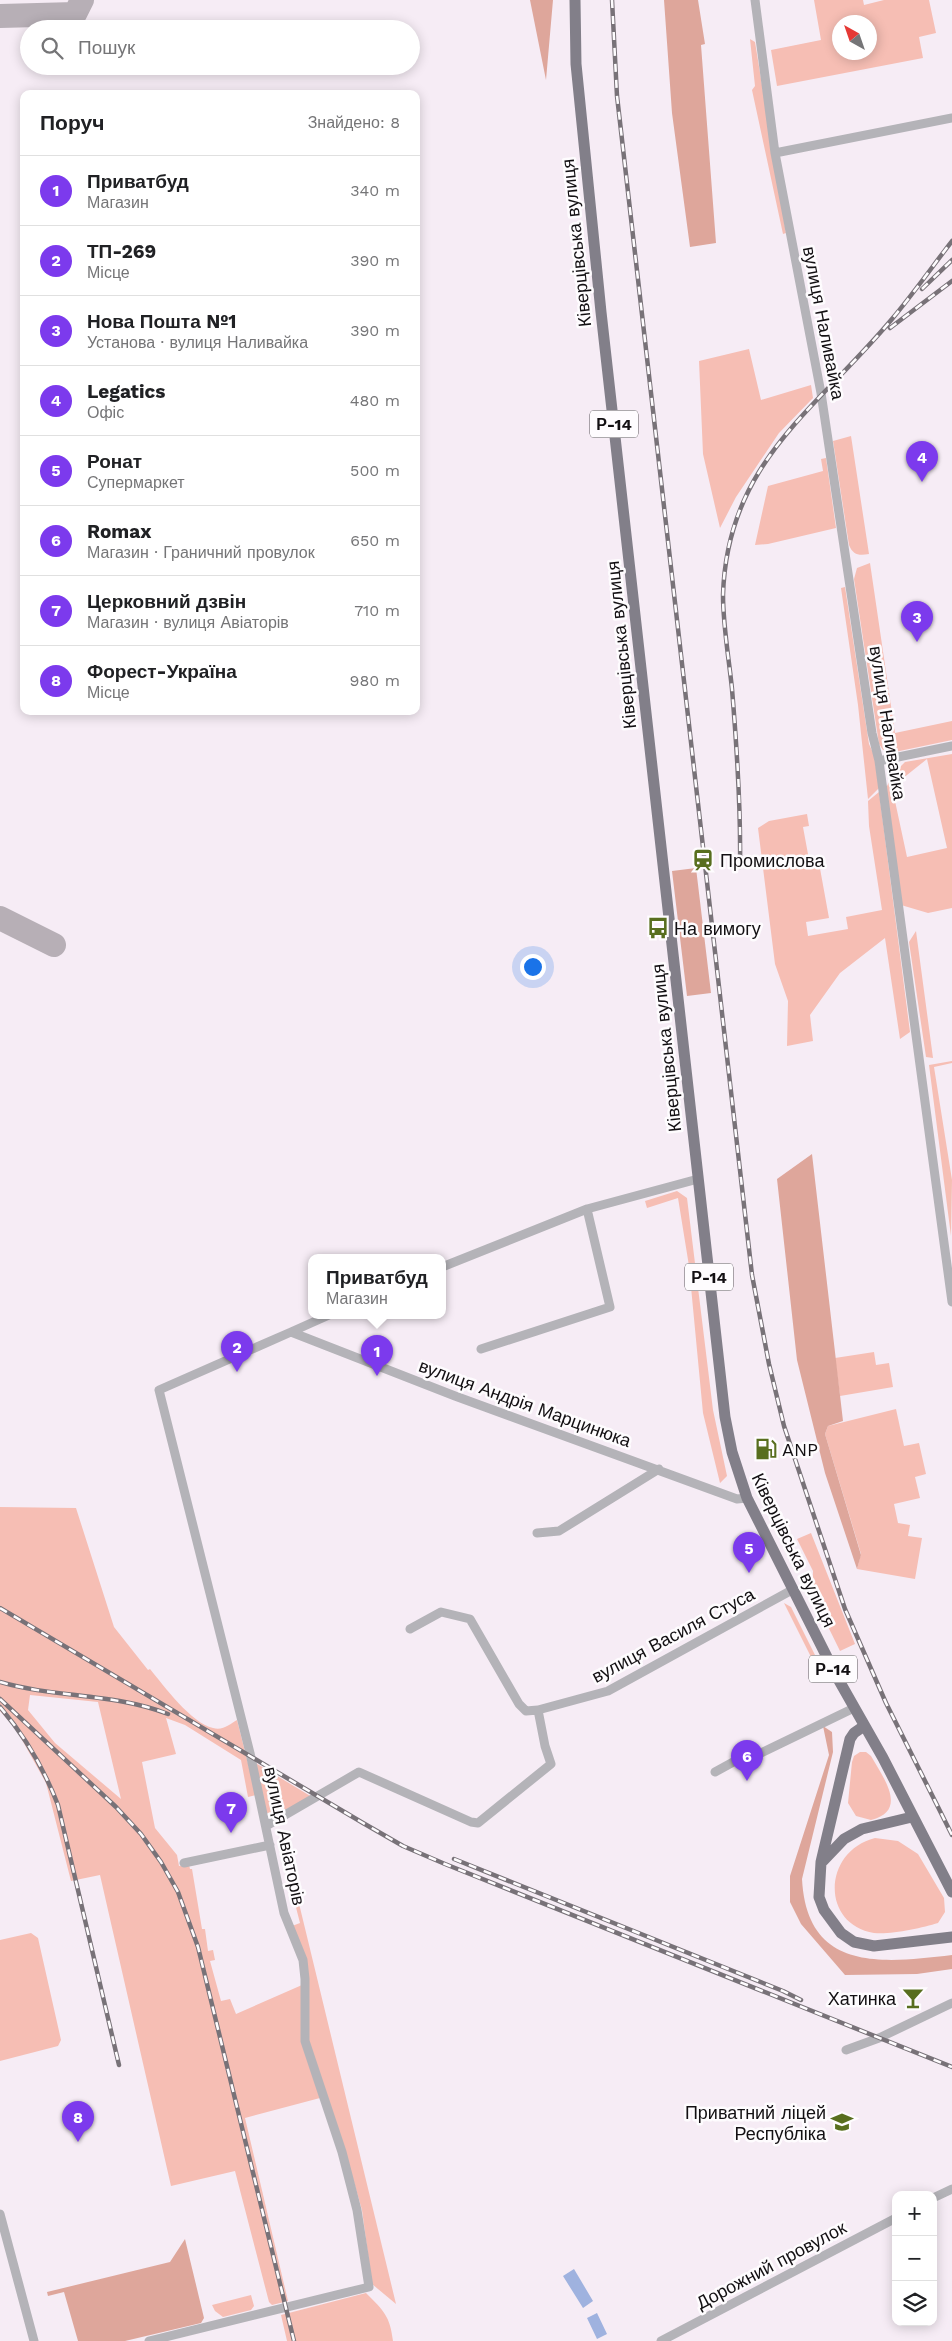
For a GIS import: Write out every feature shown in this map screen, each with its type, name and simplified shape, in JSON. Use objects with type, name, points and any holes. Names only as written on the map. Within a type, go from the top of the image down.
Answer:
[{"type":"main road","name":"Ківерцівська вулиця","points":[[575,0],[576,64],[594,245],[725,1417],[732,1452],[747,1498],[792,1590],[952,1892]]},
{"type":"main road","points":[[864,1726],[854,1733],[850,1739],[821,1862],[819,1897],[824,1910],[841,1933],[854,1942],[874,1946],[952,1937]]},
{"type":"main road","points":[[821,1862],[844,1839],[862,1829],[912,1817]]},
{"type":"street","name":"вулиця Наливайка","points":[[755,0],[775,153],[821,393],[872,733],[879,761],[952,1302]]},
{"type":"street","points":[[775,153],[952,118]]},
{"type":"street","points":[[879,761],[952,746]]},
{"type":"street","points":[[446,1265],[587,1209],[698,1180]]},
{"type":"street","points":[[481,1349],[610,1307],[587,1209]]},
{"type":"street","points":[[291,1332],[320,1319]]},
{"type":"street","name":"вулиця Андрія Марцинюка","points":[[291,1332],[455,1396],[737,1499],[747,1498]]},
{"type":"street","name":"вулиця Авіаторів","points":[[149,2341],[369,2288],[357,2210],[342,2152],[305,2041],[305,1979],[303,1960],[284,1913],[250,1753],[159,1390],[291,1332]]},
{"type":"street","points":[[537,1533],[559,1531],[659,1469]]},
{"type":"street","name":"вулиця Василя Стуса","points":[[538,1710],[608,1691],[792,1590]]},
{"type":"street","points":[[266,1826],[359,1772],[471,1822],[478,1823],[551,1764],[545,1746],[538,1710],[526,1712],[518,1704],[470,1619],[441,1612],[410,1629]]},
{"type":"street","points":[[715,1772],[746,1756],[759,1754],[854,1708]]},
{"type":"street","points":[[184,1863],[270,1845]]},
{"type":"street","points":[[846,2050],[879,2038],[952,2003]]},
{"type":"street","points":[[937,2196],[952,2188]]},
{"type":"street","points":[[0,2217],[34,2341]]},
{"type":"street","name":"Дорожний провулок","points":[[661,2341],[892,2220]]},
{"type":"shaded area","points":[[530,0],[553,0],[546,80]]},
{"type":"shaded area","points":[[664,0],[698,0],[705,44],[701,45],[716,243],[690,247],[672,113]]},
{"type":"shaded area","points":[[814,0],[863,0],[864,5],[884,0],[929,0],[936,33],[919,37],[923,58],[777,86],[771,50],[821,40]]},
{"type":"shaded area","points":[[750,39],[755,42],[786,233],[783,234],[752,90],[755,86]]},
{"type":"shaded area","points":[[749,349],[761,400],[811,385],[813,398],[779,433],[736,497],[720,528],[703,454],[699,361]]},
{"type":"shaded area","points":[[851,436],[869,554],[865,555],[854,553],[849,545],[833,441]]},
{"type":"shaded area","points":[[826,458],[836,528],[768,544],[755,545],[768,486],[823,471],[821,459]]},
{"type":"shaded area","points":[[870,563],[895,733],[952,721],[952,740],[890,753],[883,750],[879,744],[854,579],[857,568]]},
{"type":"shaded area","points":[[845,587],[869,744],[874,755],[879,788],[868,799],[858,705],[841,588]]},
{"type":"shaded area","points":[[952,754],[952,908],[928,913],[901,905],[886,788],[893,774],[905,762]],"holes":[[[927,759],[947,848],[907,857],[892,787]]]},
{"type":"shaded area","points":[[879,792],[910,1032],[900,1039],[885,938],[840,973],[810,1015],[813,1041],[787,1046],[788,1001],[775,964],[758,828],[769,821],[807,814],[809,826],[803,827],[810,865],[819,863],[829,918],[806,922],[808,936],[848,929],[846,917],[882,910],[869,826],[868,801]]},
{"type":"shaded area","points":[[696,868],[711,993],[687,996],[672,871]]},
{"type":"shaded area","points":[[916,931],[933,1058],[926,1057],[909,942]]},
{"type":"shaded area","points":[[952,1061],[952,1063],[934,1067],[952,1180],[951,1236],[929,1065]]},
{"type":"shaded area","points":[[812,1154],[843,1421],[828,1426],[825,1434],[861,1555],[857,1569],[825,1473],[797,1360],[777,1179]]},
{"type":"shaded area","points":[[677,1191],[687,1198],[713,1410],[727,1476],[720,1483],[703,1413],[689,1266],[678,1198],[647,1208],[645,1201]]},
{"type":"shaded area","points":[[874,1352],[876,1365],[889,1363],[893,1387],[840,1396],[835,1358]]},
{"type":"shaded area","points":[[896,1409],[904,1446],[919,1443],[926,1474],[915,1477],[920,1498],[894,1504],[898,1523],[910,1525],[908,1536],[922,1538],[915,1579],[857,1569],[861,1554],[825,1434],[828,1426]]},
{"type":"shaded area","points":[[0,1507],[76,1508],[114,1627],[148,1670],[150,1669],[178,1703],[196,1719],[205,1725],[217,1729],[226,1727],[237,1720],[256,1795],[248,1797],[241,1760],[185,1725],[166,1718],[176,1754],[142,1762],[155,1828],[177,1855],[179,1866],[189,1865],[190,1869],[192,1869],[202,1929],[205,1929],[208,1951],[213,1950],[215,1960],[210,1961],[221,2001],[230,1999],[236,2014],[302,1985],[301,2041],[320,2098],[245,2118],[288,2301],[272,2305],[269,2302],[235,2171],[171,2186],[100,1875],[71,1881],[46,1783],[16,1729],[0,1711]],"holes":[[[30,1695],[98,1702],[121,1799],[55,1743],[28,1710]]]},
{"type":"shaded area","points":[[811,1533],[855,1644],[840,1651],[812,1594],[813,1571],[797,1539]]},
{"type":"shaded area","points":[[784,1603],[791,1607],[828,1681],[824,1683]]},
{"type":"shaded area","points":[[823,1726],[832,1732],[833,1752],[802,1879],[807,1910],[818,1932],[833,1946],[853,1955],[876,1959],[900,1960],[952,1955],[952,1969],[917,1974],[845,1975],[801,1924],[790,1902],[790,1876],[829,1755]]},
{"type":"shaded area","points":[[860,1752],[866,1752],[871,1756],[890,1792],[891,1801],[889,1809],[882,1816],[871,1820],[856,1816],[848,1803],[852,1762],[854,1756]]},
{"type":"shaded area","points":[[254,1762],[312,1797],[272,1816],[266,1812]]},
{"type":"shaded area","points":[[261,1770],[276,1780],[281,1791],[282,1796],[277,1803],[270,1806],[269,1787]]},
{"type":"shaded area","points":[[875,1838],[898,1841],[918,1854],[944,1898],[945,1912],[938,1923],[897,1932],[874,1933],[856,1927],[844,1916],[837,1902],[835,1887],[838,1871],[845,1857],[858,1845]]},
{"type":"shaded area","points":[[295,1887],[396,2304],[372,2284],[362,2210],[345,2151],[308,2040],[309,1979],[292,1926],[300,1923],[291,1888]]},
{"type":"shaded area","points":[[31,1933],[38,1938],[61,2040],[58,2046],[0,2061],[0,1940]]},
{"type":"shaded area","points":[[185,2239],[204,2318],[201,2323],[125,2341],[78,2341],[64,2292],[48,2296],[47,2292],[170,2262]]},
{"type":"shaded area","points":[[366,2293],[385,2314],[390,2325],[393,2341],[287,2341],[281,2315]]},
{"type":"shaded area","points":[[251,2295],[254,2306],[251,2310],[223,2317],[215,2311],[212,2305]]},
{"type":"water","points":[[574,2269],[593,2301],[583,2308],[563,2276]]},
{"type":"water","points":[[597,2313],[607,2334],[597,2339],[587,2318]]},
{"type":"taxiway","points":[[0,16],[75,14],[82,0]]},
{"type":"taxiway","points":[[0,918],[54,945]]},
{"type":"railway","points":[[612,0],[617,96],[752,1275],[769,1364],[784,1426],[845,1609],[886,1703],[952,1835]]},
{"type":"railway","points":[[740,867],[737,756],[723,595],[728,549],[740,509],[758,473],[781,441],[806,411],[892,319],[952,241]]},
{"type":"railway","points":[[922,289],[952,260]]},
{"type":"railway","points":[[890,328],[952,281]]},
{"type":"railway","points":[[0,1608],[403,1846],[952,2067]]},
{"type":"railway","points":[[0,1682],[42,1691],[127,1702],[168,1714]]},
{"type":"railway","points":[[0,1699],[116,1807],[141,1834],[161,1862],[178,1892],[198,1947],[294,2341]]},
{"type":"railway","points":[[0,1707],[18,1729],[33,1753],[58,1805],[119,2065]]},
{"type":"railway","points":[[454,1859],[783,1991],[801,2000]]},
{"type":"place","name":"Legatics","points":[[922,482]]},
{"type":"place","name":"Нова Пошта №1","points":[[917,642]]},
{"type":"place","name":"Промислова","points":[[703,860]]},
{"type":"place","name":"На вимогу","points":[[658,928]]},
{"type":"place","name":"ТП-269","points":[[237,1372]]},
{"type":"place","name":"Приватбуд","points":[[377,1376]]},
{"type":"place","name":"ANP","points":[[766,1449]]},
{"type":"place","name":"Ронат","points":[[749,1573]]},
{"type":"place","name":"Romax","points":[[747,1781]]},
{"type":"place","name":"Церковний дзвін","points":[[231,1833]]},
{"type":"place","name":"Хатинка","points":[[913,1998]]},
{"type":"place","name":"Приватний ліцей Республіка","points":[[842,2122]]},
{"type":"place","name":"Форест-Україна","points":[[78,2142]]}]
